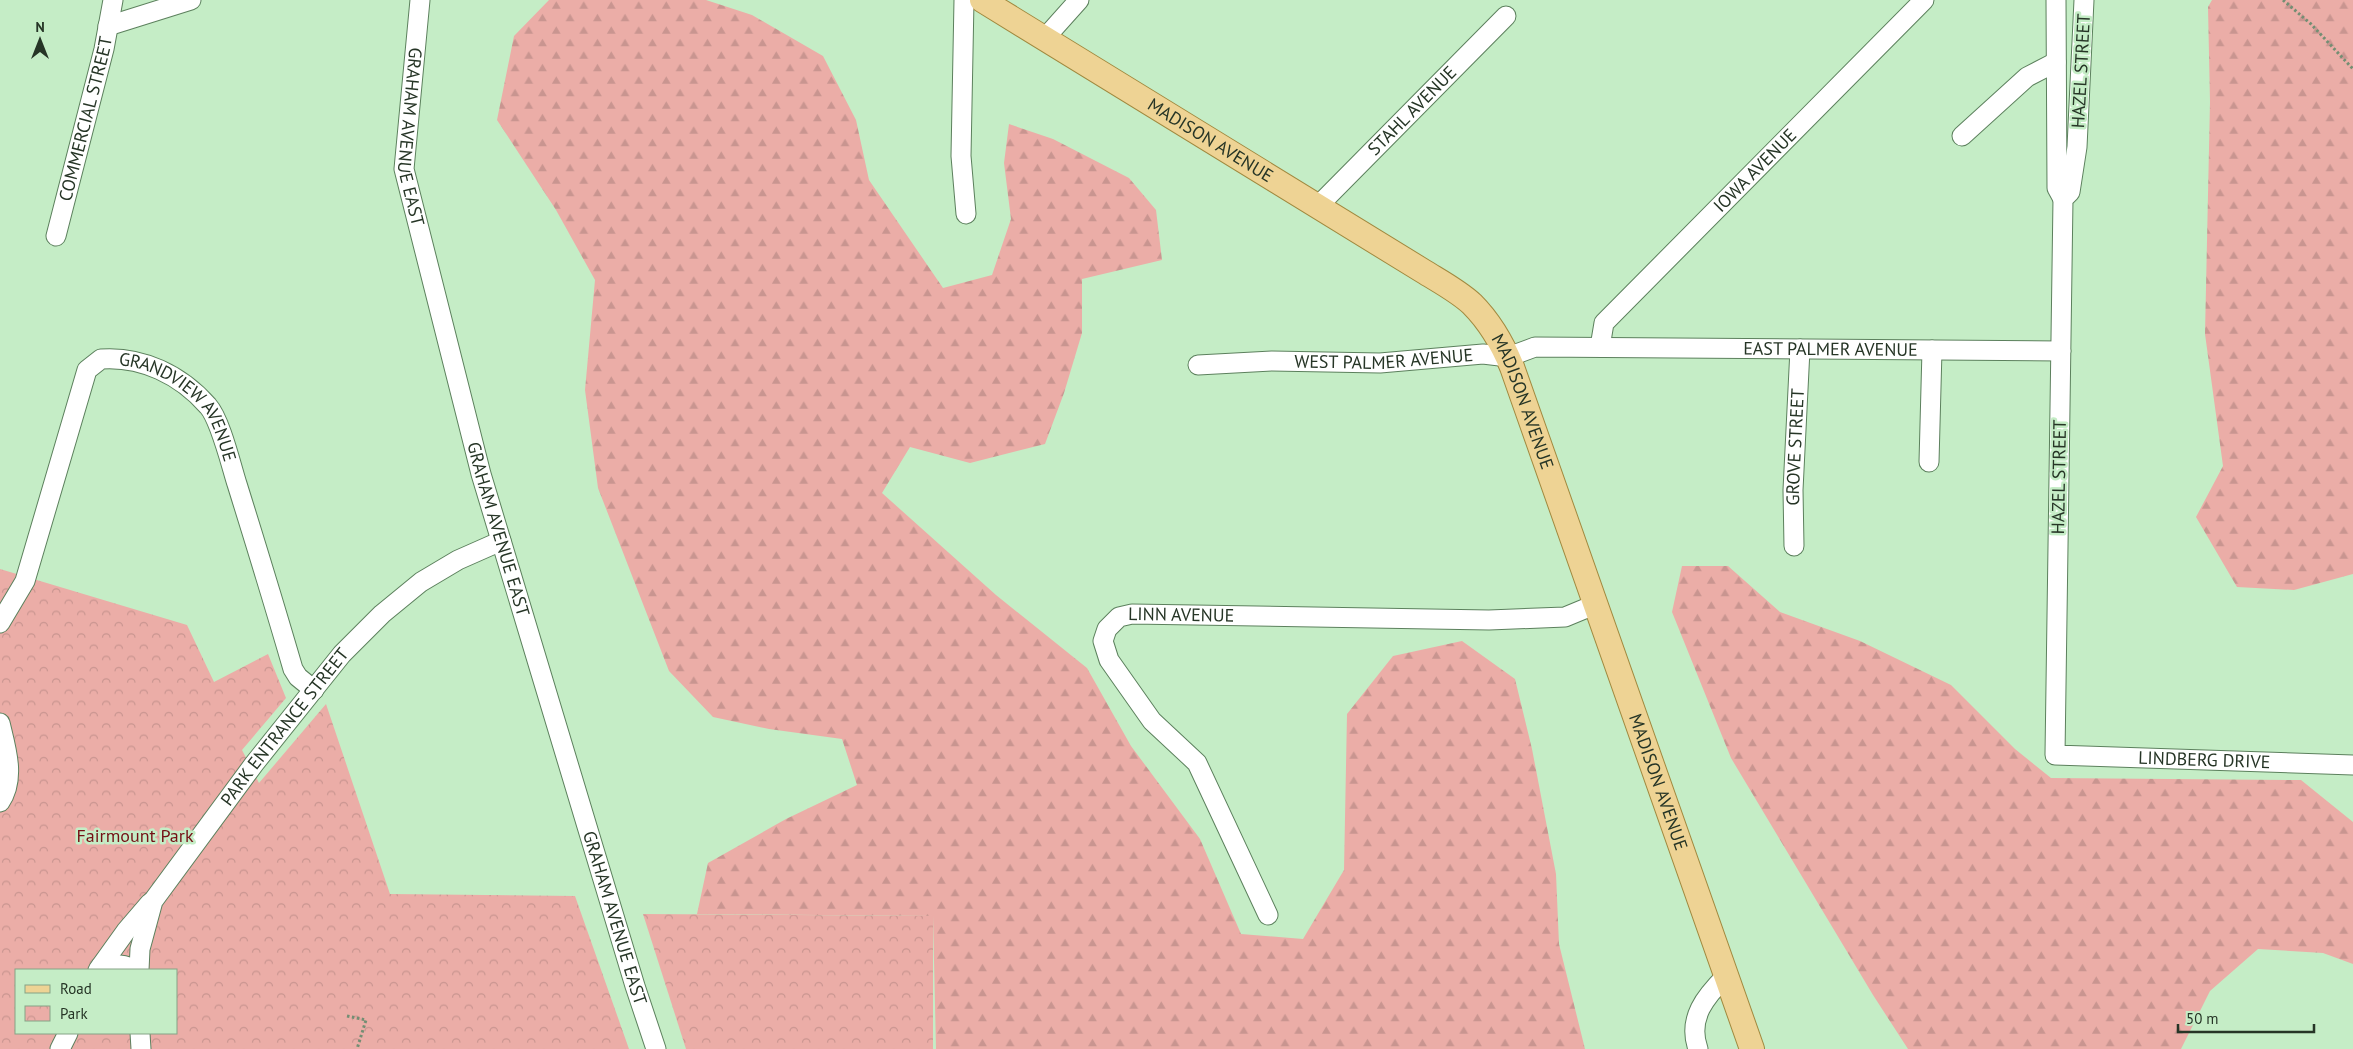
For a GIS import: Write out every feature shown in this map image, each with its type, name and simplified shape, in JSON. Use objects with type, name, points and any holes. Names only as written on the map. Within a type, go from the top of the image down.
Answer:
[{"type":"main road","name":"MADISON AVENUE","points":[[982,0],[1318,206],[1470,303],[1493,330],[1508,357],[1752,1049]]},
{"type":"street","name":"COMMERCIAL STREET","points":[[56,236],[81,143],[113,0]]},
{"type":"street","points":[[108,26],[191,0]]},
{"type":"street","name":"GRAHAM AVENUE EAST","points":[[420,0],[404,169],[481,474],[635,986],[656,1049]]},
{"type":"street","points":[[964,0],[961,156],[966,214]]},
{"type":"street","points":[[1045,38],[1079,0]]},
{"type":"street","name":"IOWA AVENUE","points":[[1600,348],[1604,323],[1924,0]]},
{"type":"street","name":"HAZEL STREET","points":[[2055,755],[2063,199],[2057,188],[2056,0]]},
{"type":"street","name":"HAZEL STREET","points":[[2063,199],[2070,192],[2077,147],[2084,0]]},
{"type":"street","name":"STAHL AVENUE","points":[[1318,206],[1506,16]]},
{"type":"street","points":[[1962,136],[2027,77],[2056,62]]},
{"type":"street","name":"WEST PALMER AVENUE","points":[[1198,365],[1272,361],[1380,363],[1483,354],[1508,357],[1535,347],[1600,348]]},
{"type":"street","name":"EAST PALMER AVENUE","points":[[1600,348],[2061,351]]},
{"type":"street","name":"GROVE STREET","points":[[1794,546],[1793,490],[1800,349]]},
{"type":"street","points":[[1929,462],[1932,350]]},
{"type":"street","name":"GRANDVIEW AVENUE","points":[[0,624],[25,581],[87,370],[101,359],[110,358],[133,361],[165,371],[182,381],[210,407],[216,419],[294,669],[298,677],[314,690]]},
{"type":"street","name":"PARK ENTRANCE STREET","points":[[139,969],[140,949],[153,901],[254,764],[314,690],[382,614],[421,582],[458,560],[501,541]]},
{"type":"street","name":"LINN AVENUE","points":[[1268,915],[1197,763],[1152,721],[1109,660],[1103,641],[1107,629],[1112,622],[1119,617],[1132,614],[1489,620],[1565,617],[1594,605]]},
{"type":"street","points":[[0,722],[9,767],[9,782],[0,802]]},
{"type":"street","name":"LINDBERG DRIVE","points":[[2055,755],[2353,765]]},
{"type":"street","points":[[100,968],[126,930],[153,901]]},
{"type":"street","points":[[100,968],[122,965],[132,969]]},
{"type":"street","points":[[1698,1049],[1695,1028],[1698,1013],[1706,997],[1726,976]]},
{"type":"street","points":[[60,1049],[68,1034]]},
{"type":"street","points":[[140,1034],[141,1049]]},
{"type":"path","points":[[2284,0],[2311,24],[2353,69]]},
{"type":"path","points":[[347,1016],[366,1020],[358,1049]]},
{"type":"green space","points":[[549,0],[706,0],[752,15],[823,56],[856,120],[869,180],[943,288],[992,275],[1011,219],[1004,163],[1009,124],[1053,139],[1129,178],[1156,210],[1162,260],[1082,279],[1082,333],[1064,393],[1045,444],[970,463],[910,447],[882,493],[996,595],[1087,668],[1131,746],[1200,839],[1241,934],[1303,939],[1344,870],[1347,714],[1393,656],[1462,641],[1515,679],[1532,749],[1556,874],[1559,944],[1585,1049],[936,1049],[933,916],[697,914],[708,863],[786,819],[857,785],[842,739],[769,729],[713,717],[669,671],[598,488],[585,390],[595,280],[556,210],[497,120],[514,36]]},
{"type":"green space","points":[[2212,0],[2353,0],[2353,574],[2294,590],[2237,587],[2196,517],[2223,466],[2205,334],[2210,102],[2208,7]]},
{"type":"green space","points":[[1682,566],[1728,566],[1780,612],[1860,641],[1951,685],[2015,749],[2051,778],[2301,780],[2353,822],[2353,964],[2323,953],[2258,949],[2210,991],[2181,1049],[1908,1049],[1873,995],[1731,758],[1672,612]]},
{"type":"green space","name":"Fairmount Park","points":[[0,569],[187,625],[214,682],[268,654],[286,698],[242,750],[259,783],[326,704],[390,894],[575,896],[629,1049],[0,1049]]},
{"type":"green space","points":[[643,914],[933,916],[933,1049],[686,1049]]}]
